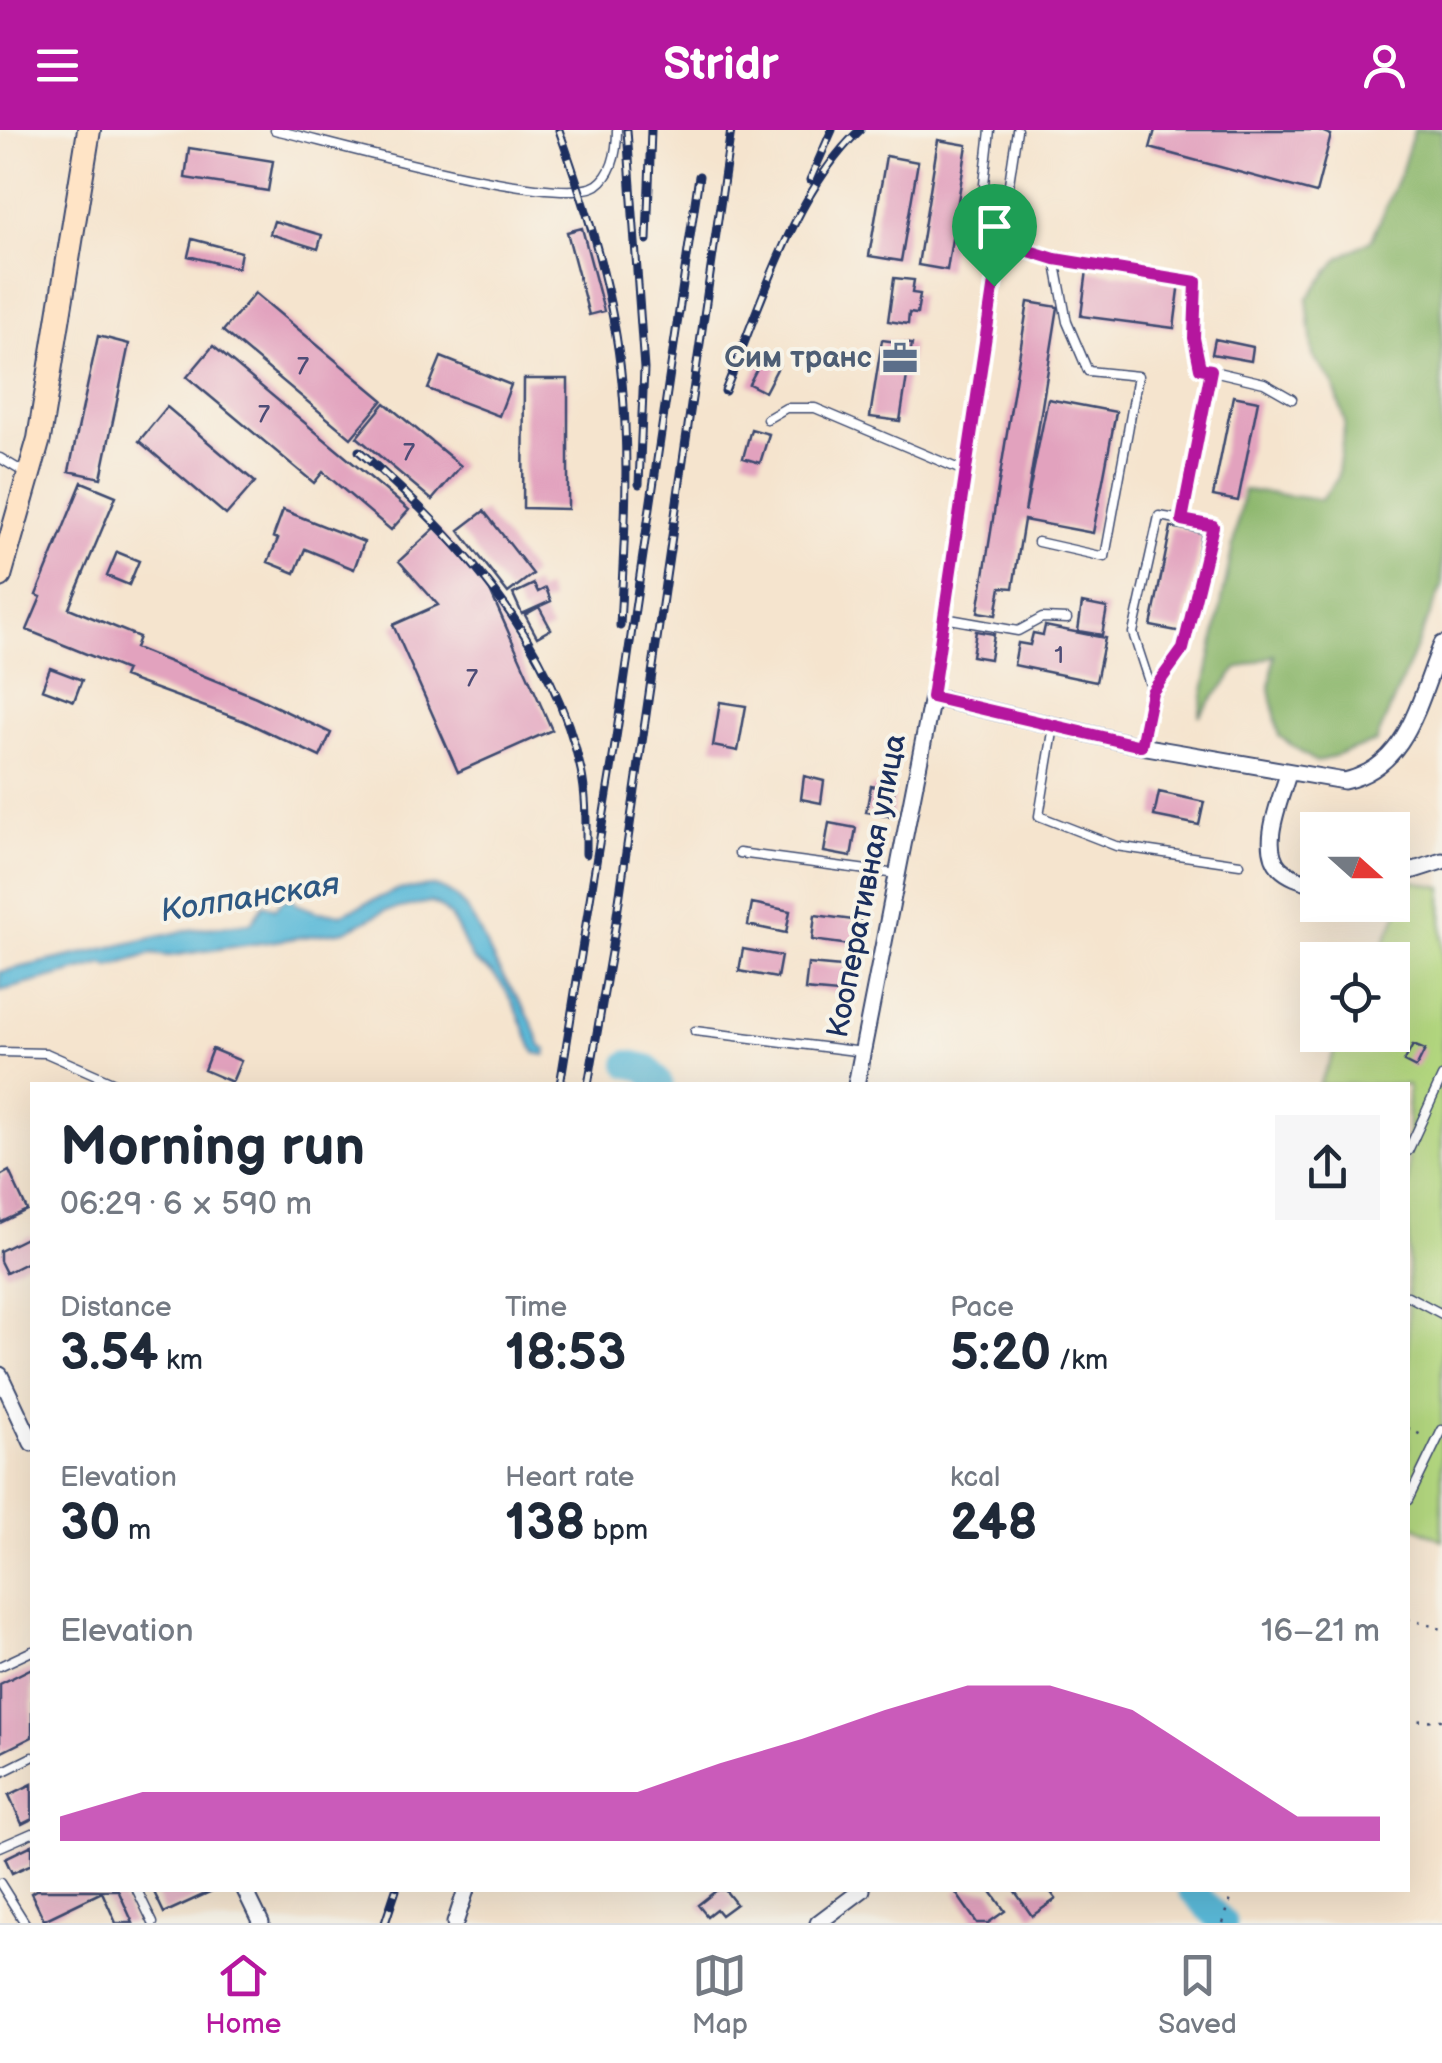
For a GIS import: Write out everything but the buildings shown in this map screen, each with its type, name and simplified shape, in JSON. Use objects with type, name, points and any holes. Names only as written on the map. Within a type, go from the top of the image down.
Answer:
[{"type":"main road","points":[[0,576],[39,440],[89,130]]},
{"type":"street","name":"Кооперативная улица","points":[[857,1082],[932,697],[1141,746],[1344,781],[1362,777],[1386,762],[1402,741],[1442,644]]},
{"type":"street","points":[[1288,774],[1272,837],[1272,852],[1278,866],[1300,879]]},
{"type":"street","points":[[1410,871],[1442,861]]},
{"type":"street","points":[[0,1375],[30,1439]]},
{"type":"street","points":[[247,1892],[261,1923]]},
{"type":"street","points":[[455,1923],[465,1892]]},
{"type":"street","points":[[818,1923],[859,1892]]},
{"type":"lane","points":[[275,130],[503,184],[556,191],[595,187],[610,172],[617,130]]},
{"type":"lane","points":[[990,130],[984,184],[1005,212]]},
{"type":"lane","points":[[932,697],[1017,130]]},
{"type":"lane","points":[[1000,242],[1055,259],[1196,282],[1194,338],[1200,368],[1264,384],[1292,399]]},
{"type":"lane","points":[[1038,542],[1105,557],[1138,376],[1088,371],[1067,322],[1055,259]]},
{"type":"lane","points":[[1182,520],[1211,370]]},
{"type":"lane","points":[[768,419],[786,408],[815,408],[966,472]]},
{"type":"lane","points":[[0,458],[29,476]]},
{"type":"lane","points":[[1141,746],[1152,692],[1183,649],[1213,526],[1159,516],[1133,634],[1152,692]]},
{"type":"lane","points":[[944,618],[1018,631],[1042,618],[1067,619]]},
{"type":"lane","points":[[1054,726],[1038,816],[1116,846],[1240,864]]},
{"type":"lane","points":[[740,853],[897,874]]},
{"type":"lane","points":[[695,1030],[863,1052]]},
{"type":"lane","points":[[0,1052],[46,1053],[112,1082]]},
{"type":"lane","points":[[1410,1147],[1442,1078]]},
{"type":"lane","points":[[1410,1297],[1442,1314]]},
{"type":"lane","points":[[1410,1496],[1442,1430]]},
{"type":"lane","points":[[0,1666],[30,1652]]},
{"type":"lane","points":[[0,1773],[30,1758]]},
{"type":"lane","points":[[0,1847],[30,1834]]},
{"type":"lane","points":[[0,1883],[25,1923]]},
{"type":"lane","points":[[137,1892],[152,1923]]},
{"type":"path","points":[[1410,1620],[1442,1630]]},
{"type":"path","points":[[1410,1721],[1442,1720]]},
{"type":"path","points":[[1222,1923],[1233,1892]]},
{"type":"green space","points":[[1414,130],[1442,130],[1442,586],[1376,742],[1316,762],[1279,736],[1270,688],[1274,655],[1237,669],[1199,716],[1244,490],[1321,500],[1337,479],[1345,422],[1333,383],[1313,356],[1307,299],[1339,258],[1372,239]]},
{"type":"green space","points":[[1413,881],[1442,887],[1442,1540],[1410,1524],[1410,1082],[1320,1082],[1334,1052],[1410,1052],[1410,942],[1384,942],[1394,922],[1410,922]]},
{"type":"water","points":[[432,886],[456,897],[465,908],[528,1015],[546,1055],[535,1053],[502,985],[471,957],[446,912],[430,902],[385,911],[345,931],[169,956],[151,954],[0,991],[0,972],[188,930],[251,923],[264,904],[275,909],[292,898],[296,904],[317,912],[342,914],[397,890]]},
{"type":"waterway","name":"Колпанская","points":[[629,1064],[647,1068],[658,1082]]},
{"type":"waterway","name":"Колпанская","points":[[1194,1892],[1223,1923]]},
{"type":"railway","points":[[559,130],[598,254],[618,349],[626,473],[620,626]]},
{"type":"railway","points":[[627,130],[644,369],[639,484]]},
{"type":"railway","points":[[647,240],[651,130]]},
{"type":"railway","points":[[589,1082],[614,935],[731,130]]},
{"type":"railway","points":[[810,180],[832,130]]},
{"type":"railway","points":[[725,391],[797,218],[837,155],[860,130]]},
{"type":"railway","points":[[560,1082],[699,176]]},
{"type":"railway","points":[[359,451],[465,555],[524,634],[567,722],[581,770],[586,854]]},
{"type":"railway","points":[[385,1923],[395,1892]]},
{"type":"place","name":"Сим транс","points":[[900,358]]},
{"type":"route","points":[[1000,242],[1055,259],[1196,282],[1194,338],[1200,368],[1211,370],[1182,520],[1213,526],[1183,649],[1152,692],[1141,746],[932,697],[994,286],[1000,242]]}]
